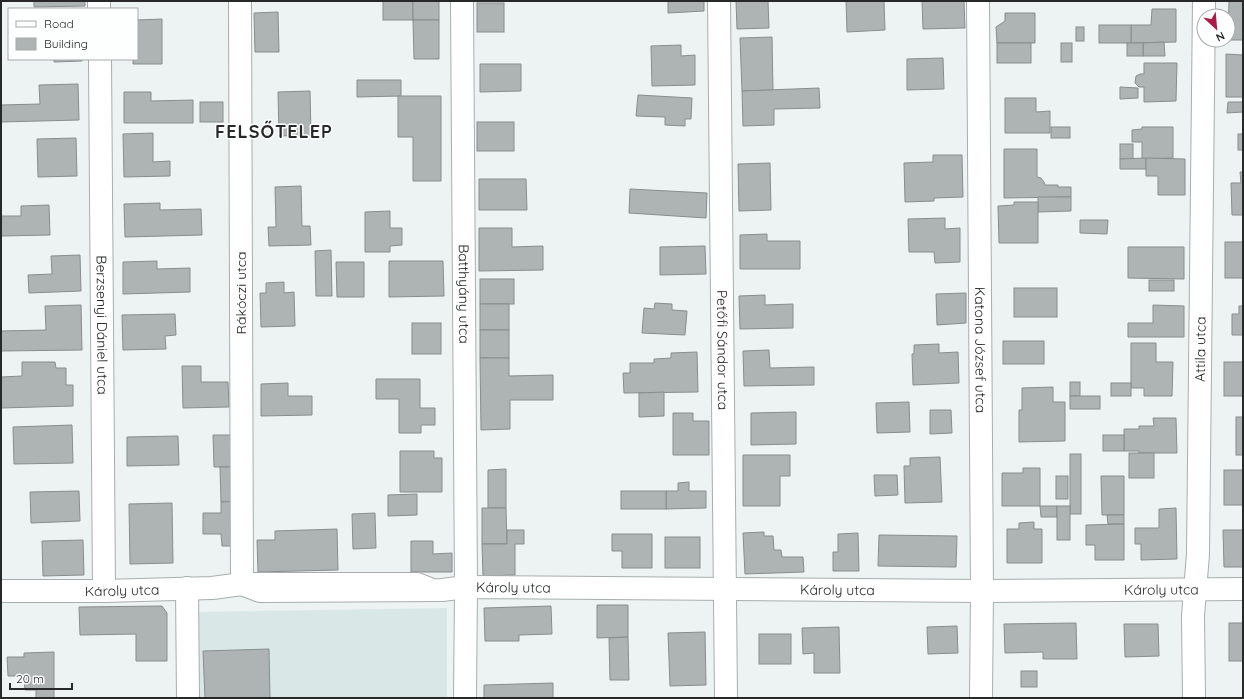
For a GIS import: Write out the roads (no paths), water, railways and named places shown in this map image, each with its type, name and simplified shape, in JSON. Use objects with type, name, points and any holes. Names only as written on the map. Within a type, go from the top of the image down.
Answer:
[{"type":"street","name":"Rákóczi utca","points":[[240,1],[242,584]]},
{"type":"street","name":"Batthyány utca","points":[[462,1],[466,587],[465,698]]},
{"type":"street","name":"Petőfi Sándor utca","points":[[719,1],[726,698]]},
{"type":"street","name":"Katona József utca","points":[[978,1],[982,591],[981,698]]},
{"type":"street","name":"Attila utca","points":[[1194,698],[1193,616],[1198,554],[1204,1]]},
{"type":"street","name":"Berzsenyi Dániel utca","points":[[100,60],[104,591]]},
{"type":"street","name":"Károly utca","points":[[1,591],[104,591],[212,588],[242,584],[417,584],[432,590],[466,587],[982,591],[1243,589]]},
{"type":"street","points":[[187,588],[188,698]]},
{"type":"district","name":"FELSŐTELEP","points":[[274,131]]}]
